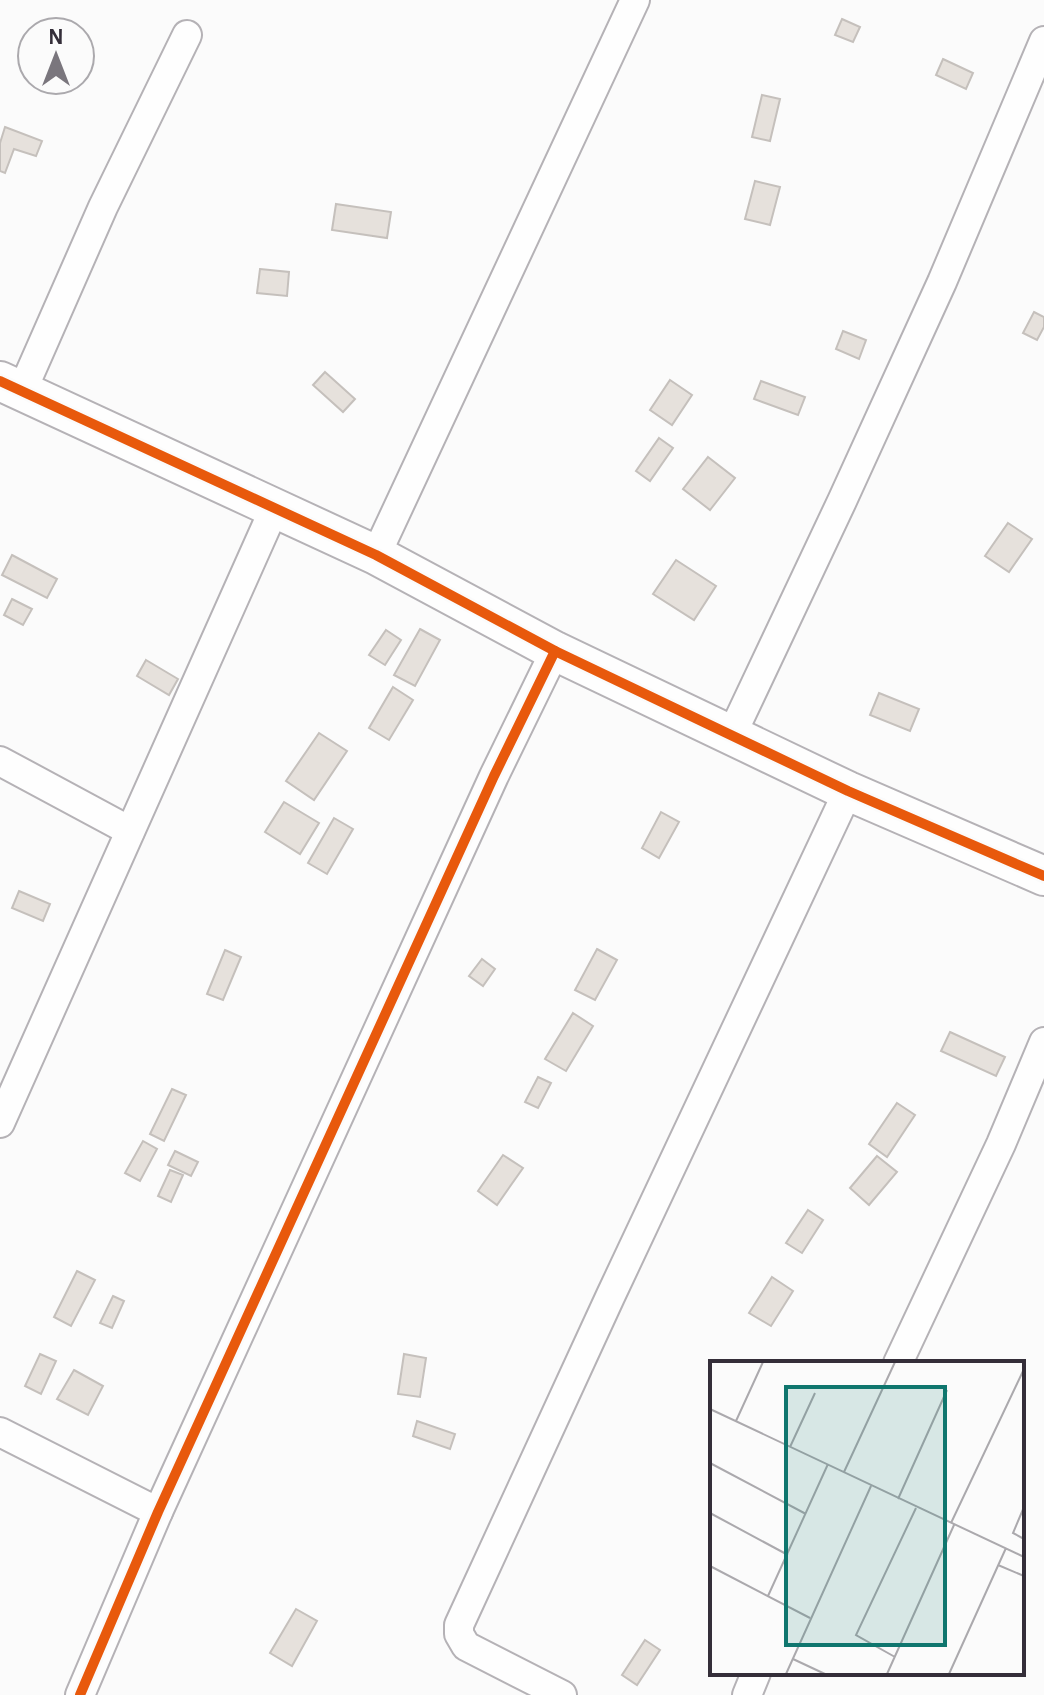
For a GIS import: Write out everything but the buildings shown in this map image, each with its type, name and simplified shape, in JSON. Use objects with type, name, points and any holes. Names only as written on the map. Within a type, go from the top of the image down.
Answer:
[{"type":"street","points":[[376,555],[635,0]]},
{"type":"street","points":[[187,35],[11,386],[376,555],[555,651],[848,791],[1044,876]]},
{"type":"street","points":[[732,734],[942,282],[1044,41]]},
{"type":"street","points":[[4,1106],[275,507]]},
{"type":"street","points":[[80,1695],[158,1512],[494,776],[555,651]]},
{"type":"street","points":[[0,761],[130,831]]},
{"type":"street","points":[[562,1695],[466,1646],[459,1634],[459,1625],[848,791]]},
{"type":"street","points":[[899,1361],[1001,1144],[1044,1042]]},
{"type":"street","points":[[0,1432],[158,1512]]},
{"type":"street","points":[[747,1695],[755,1675]]},
{"type":"cycle path","points":[[0,381],[376,555],[555,651],[848,791],[1044,876]]},
{"type":"cycle path","points":[[80,1695],[158,1512],[494,776],[555,651]]}]
